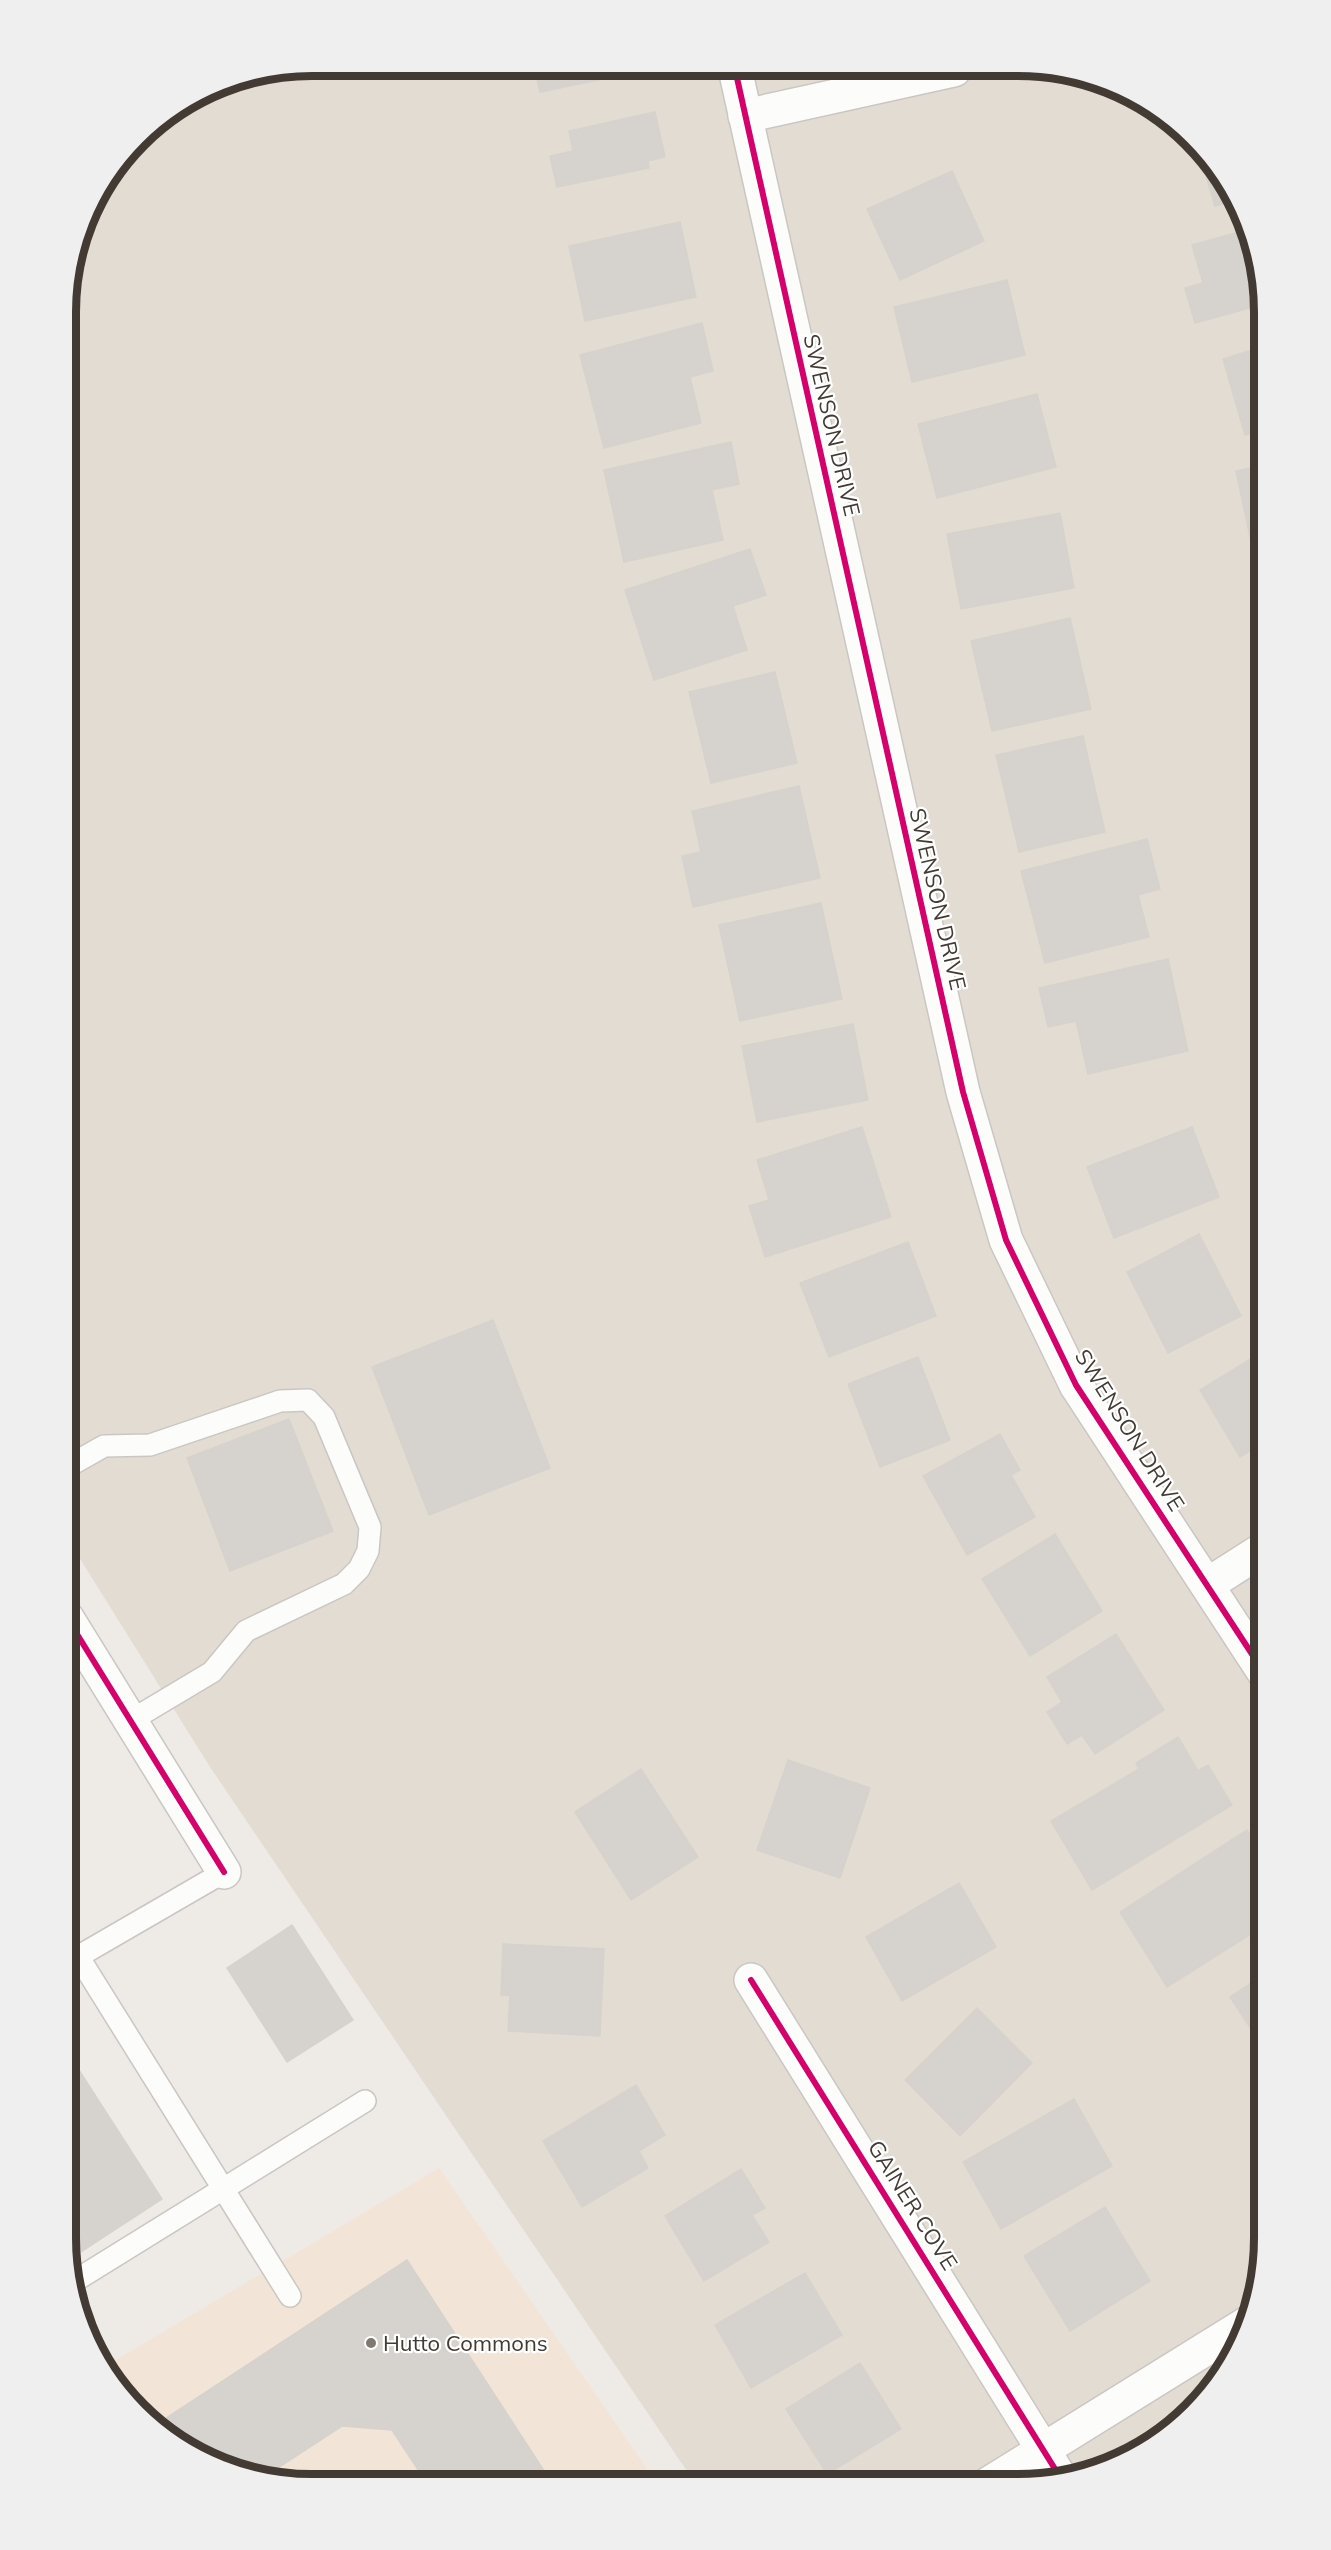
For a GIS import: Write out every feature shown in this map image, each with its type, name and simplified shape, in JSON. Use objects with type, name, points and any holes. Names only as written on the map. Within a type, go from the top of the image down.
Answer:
[{"type":"street","name":"SWENSON DRIVE","points":[[736,76],[960,1081],[1006,1240],[1076,1385],[1254,1657]]},
{"type":"street","points":[[744,116],[927,76]]},
{"type":"street","points":[[1207,1586],[1254,1555]]},
{"type":"street","points":[[76,1633],[224,1872]]},
{"type":"street","name":"GAINER COVE","points":[[751,1980],[1056,2470]]},
{"type":"street","points":[[1004,2474],[1236,2330]]},
{"type":"lane","points":[[76,1462],[104,1446],[150,1446],[279,1401],[308,1400],[324,1417],[369,1527],[368,1551],[359,1569],[344,1584],[246,1631],[212,1672],[130,1721]]},
{"type":"lane","points":[[76,1958],[224,1872]]},
{"type":"lane","points":[[76,1966],[224,2189],[290,2296]]},
{"type":"lane","points":[[80,2278],[365,2101]]},
{"type":"shaded area","points":[[1019,76],[1065,81],[1095,89],[1137,108],[1174,135],[1215,181],[1242,236],[1250,266],[1254,297],[1254,2253],[1250,2284],[1242,2314],[1223,2356],[1196,2393],[1150,2434],[1109,2456],[1065,2469],[1019,2474],[689,2474],[210,1767],[76,1552],[76,312],[81,266],[89,236],[108,194],[135,157],[181,116],[236,89],[266,81],[297,77]]},
{"type":"shaded area","name":"Hutto Commons","points":[[439,2168],[651,2474],[312,2474],[266,2469],[222,2456],[181,2434],[135,2393],[112,2362]]},
{"type":"building","points":[[536,76],[617,76],[540,92]]},
{"type":"building","points":[[655,112],[665,157],[648,161],[649,168],[557,187],[550,156],[573,151],[569,131]]},
{"type":"building","points":[[1203,165],[1227,202],[1215,206]]},
{"type":"building","points":[[952,171],[984,241],[900,280],[867,209]]},
{"type":"building","points":[[680,222],[696,297],[585,321],[569,246]]},
{"type":"building","points":[[1240,232],[1250,266],[1254,307],[1195,323],[1185,288],[1203,283],[1192,245]]},
{"type":"building","points":[[1007,280],[1025,355],[912,382],[894,307]]},
{"type":"building","points":[[702,323],[713,371],[690,377],[701,423],[604,448],[580,355]]},
{"type":"building","points":[[1254,349],[1254,432],[1245,435],[1223,359]]},
{"type":"building","points":[[1037,394],[1056,467],[937,498],[918,424]]},
{"type":"building","points":[[731,442],[739,484],[712,490],[723,540],[624,562],[604,470]]},
{"type":"building","points":[[1254,467],[1254,546],[1252,546],[1236,471]]},
{"type":"building","points":[[1060,513],[1074,588],[961,609],[947,534]]},
{"type":"building","points":[[750,549],[766,595],[733,606],[747,650],[654,680],[625,590]]},
{"type":"building","points":[[1070,618],[1091,709],[992,731],[971,641]]},
{"type":"building","points":[[775,672],[797,763],[711,783],[689,692]]},
{"type":"building","points":[[1083,736],[1105,832],[1019,852],[996,755]]},
{"type":"building","points":[[799,786],[820,878],[693,907],[682,856],[701,852],[692,811]]},
{"type":"building","points":[[1147,839],[1160,889],[1138,895],[1149,937],[1045,963],[1021,871]]},
{"type":"building","points":[[821,903],[842,999],[740,1021],[719,925]]},
{"type":"building","points":[[1168,959],[1188,1051],[1088,1074],[1076,1021],[1048,1027],[1039,988]]},
{"type":"building","points":[[853,1024],[868,1100],[757,1122],[742,1046]]},
{"type":"building","points":[[862,1127],[891,1217],[765,1257],[749,1206],[769,1200],[757,1160]]},
{"type":"building","points":[[1192,1127],[1219,1197],[1114,1238],[1087,1167]]},
{"type":"building","points":[[1199,1234],[1241,1316],[1168,1353],[1127,1272]]},
{"type":"building","points":[[908,1242],[936,1316],[829,1357],[800,1283]]},
{"type":"building","points":[[493,1320],[550,1468],[429,1515],[372,1367]]},
{"type":"building","points":[[918,1357],[950,1440],[880,1467],[848,1384]]},
{"type":"building","points":[[1254,1357],[1254,1449],[1240,1457],[1200,1390]]},
{"type":"building","points":[[289,1419],[333,1531],[230,1571],[187,1458]]},
{"type":"building","points":[[1000,1434],[1020,1470],[1011,1475],[1035,1517],[967,1555],[923,1476]]},
{"type":"building","points":[[1055,1534],[1102,1611],[1030,1656],[982,1579]]},
{"type":"building","points":[[1116,1634],[1164,1710],[1095,1754],[1082,1735],[1067,1744],[1047,1712],[1062,1702],[1047,1677]]},
{"type":"building","points":[[1178,1737],[1198,1771],[1208,1765],[1232,1805],[1092,1890],[1051,1821],[1139,1769],[1136,1763]]},
{"type":"building","points":[[788,1760],[870,1788],[840,1878],[757,1850]]},
{"type":"building","points":[[641,1769],[698,1857],[631,1900],[575,1812]]},
{"type":"building","points":[[1247,1830],[1254,1840],[1254,1932],[1167,1987],[1120,1912]]},
{"type":"building","points":[[959,1883],[996,1947],[902,2001],[866,1937]]},
{"type":"building","points":[[292,1925],[353,2020],[287,2062],[227,1968]]},
{"type":"building","points":[[503,1944],[604,1949],[600,2036],[508,2031],[510,1995],[501,1995]]},
{"type":"building","points":[[1254,1981],[1254,2033],[1230,1997]]},
{"type":"building","points":[[977,2008],[1032,2063],[960,2136],[905,2080]]},
{"type":"building","points":[[76,2066],[162,2199],[77,2254]]},
{"type":"building","points":[[636,2085],[665,2135],[639,2151],[648,2168],[582,2207],[543,2141]]},
{"type":"building","points":[[1074,2099],[1112,2166],[1001,2229],[963,2162]]},
{"type":"building","points":[[741,2169],[765,2208],[752,2215],[769,2242],[704,2281],[665,2216]]},
{"type":"building","points":[[1105,2207],[1150,2281],[1070,2331],[1024,2256]]},
{"type":"building","name":"Hutto Commons","points":[[407,2260],[546,2474],[421,2474],[392,2430],[342,2426],[275,2470],[266,2469],[222,2456],[194,2442],[163,2420]]},
{"type":"building","points":[[805,2273],[842,2335],[751,2388],[715,2325]]},
{"type":"building","points":[[860,2363],[901,2429],[827,2474],[786,2409]]},
{"type":"cycle path","points":[[737,76],[963,1092],[1006,1240],[1076,1385],[1254,1657]]},
{"type":"cycle path","points":[[76,1633],[224,1872]]},
{"type":"cycle path","points":[[751,1980],[1056,2470]]},
{"type":"place","name":"Hutto Commons","points":[[371,2343]]}]
